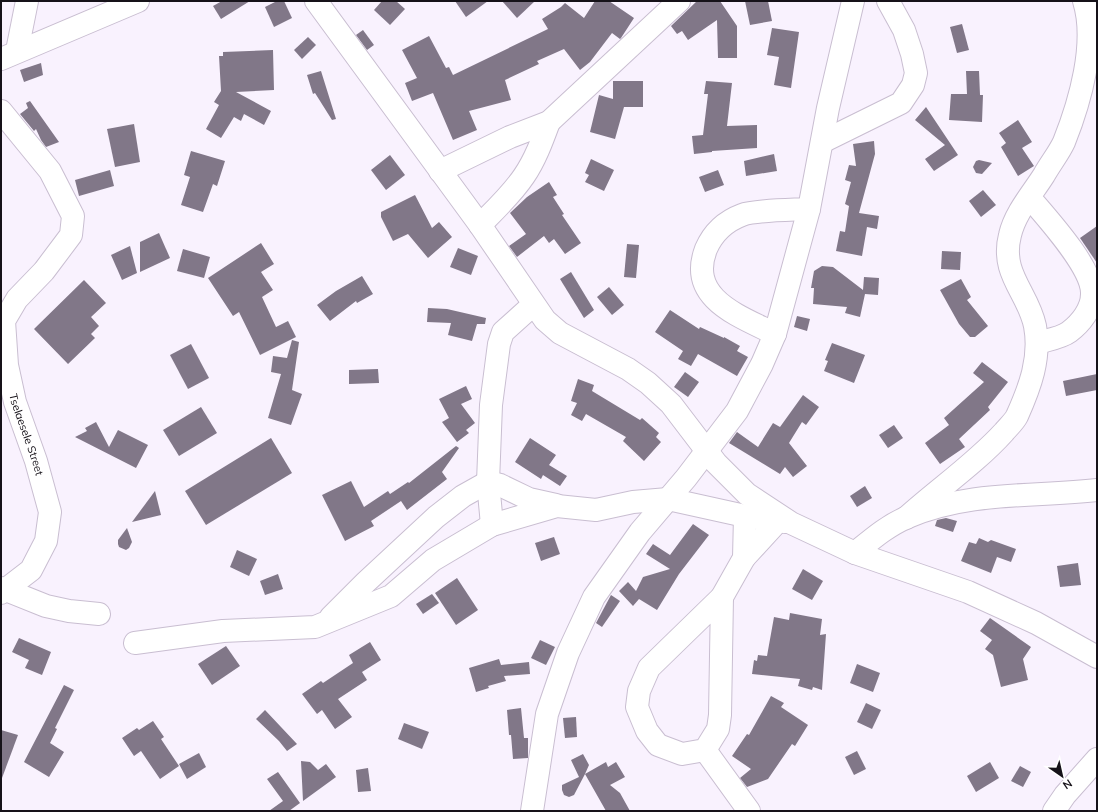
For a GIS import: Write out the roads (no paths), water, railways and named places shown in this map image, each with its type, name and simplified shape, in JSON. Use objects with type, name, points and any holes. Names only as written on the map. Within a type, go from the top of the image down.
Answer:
[{"type":"street","points":[[9,55],[27,1]]},
{"type":"street","points":[[9,55],[138,1]]},
{"type":"street","points":[[316,1],[480,225],[533,305],[545,320],[560,333],[628,369],[648,383],[671,404],[716,463],[747,494],[785,522],[855,553],[968,592],[1036,623],[1097,657]]},
{"type":"street","points":[[440,171],[510,137],[549,122],[680,1]]},
{"type":"street","points":[[532,811],[547,714],[568,653],[594,597],[640,532],[708,451],[737,411],[762,364],[775,334],[809,209],[853,1]]},
{"type":"street","points":[[822,142],[901,103],[913,85],[916,73],[912,54],[904,30],[888,1]]},
{"type":"street","points":[[906,518],[995,442],[1016,418],[1033,375],[1037,343],[1035,324],[1008,263],[1007,248],[1017,217],[1064,142],[1079,96],[1088,60],[1089,21],[1084,1]]},
{"type":"street","name":"Tselaesele Street","points":[[1,111],[50,171],[73,216],[71,235],[44,271],[17,299],[4,321],[7,365],[15,402],[36,461],[50,512],[46,542],[31,570],[2,590]]},
{"type":"street","points":[[480,225],[524,177],[539,148],[549,122]]},
{"type":"street","points":[[1030,198],[1076,254],[1088,276],[1093,294],[1083,320],[1068,333],[1037,343]]},
{"type":"street","points":[[775,334],[734,313],[712,297],[704,282],[702,262],[711,238],[725,224],[743,214],[809,209]]},
{"type":"street","points":[[492,525],[488,482],[491,405],[499,344],[503,332],[533,305]]},
{"type":"street","points":[[326,623],[366,582],[436,517],[463,496],[488,482],[500,485],[529,499],[557,506],[596,510],[652,499],[668,499],[745,516],[785,522]]},
{"type":"street","points":[[855,553],[887,529],[906,518],[934,507],[972,499],[1097,490]]},
{"type":"street","points":[[135,643],[223,631],[315,627],[391,596],[433,560],[492,525],[557,506]]},
{"type":"street","points":[[744,558],[745,516]]},
{"type":"street","points":[[706,750],[682,754],[658,746],[647,731],[637,707],[639,691],[649,668],[722,597],[744,558],[785,522]]},
{"type":"street","points":[[414,539],[433,560]]},
{"type":"street","points":[[2,590],[46,606],[69,611],[99,614]]},
{"type":"street","points":[[706,750],[718,729],[720,715],[722,597]]},
{"type":"street","points":[[706,750],[749,811]]},
{"type":"street","points":[[1054,811],[1065,795],[1097,759]]}]
